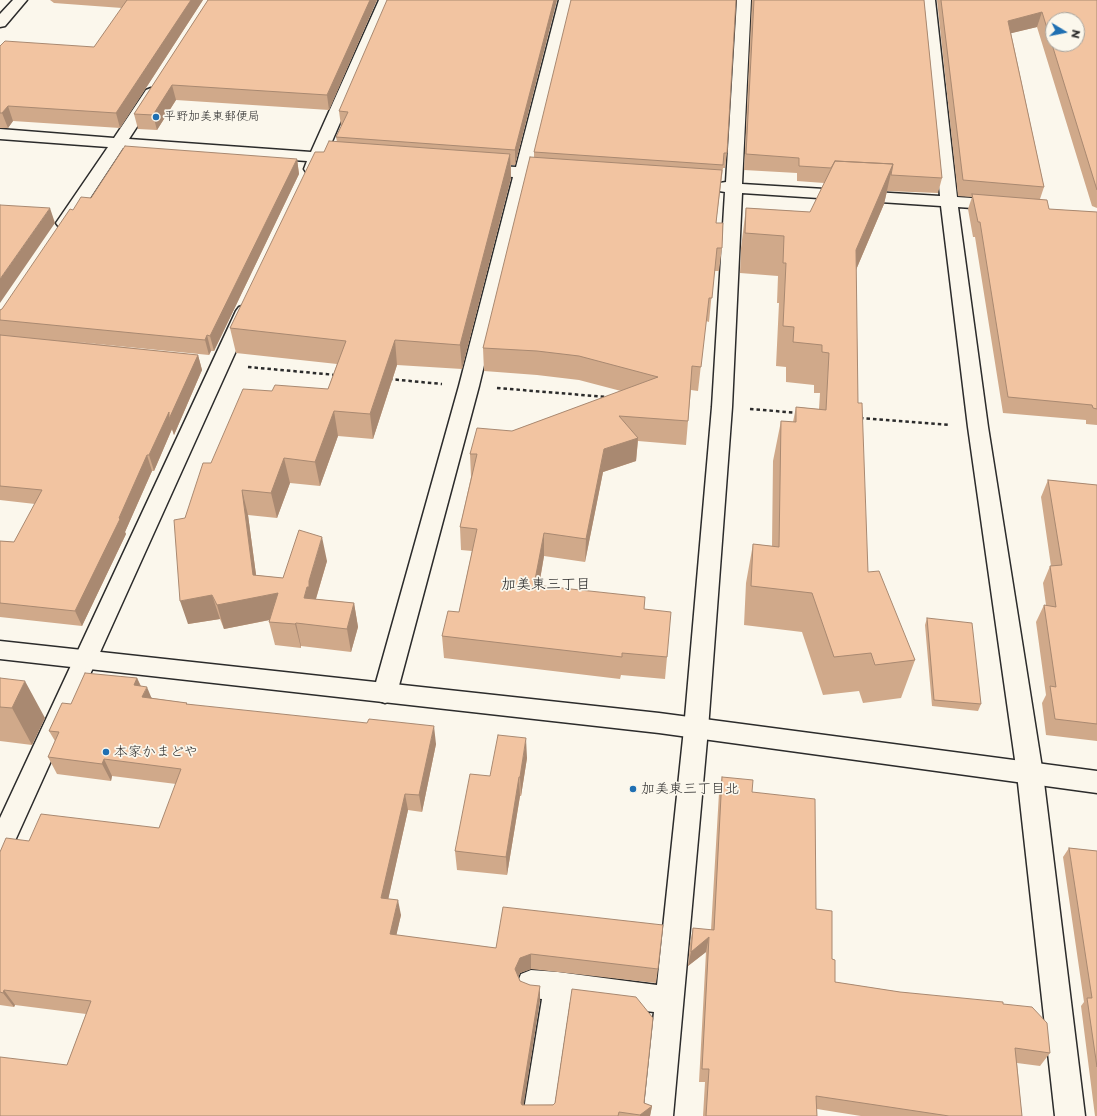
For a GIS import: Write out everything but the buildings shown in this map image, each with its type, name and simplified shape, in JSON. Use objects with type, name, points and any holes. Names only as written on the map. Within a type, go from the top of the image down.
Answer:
[{"type":"street","points":[[0,23],[20,0]]},
{"type":"street","points":[[304,186],[386,0]]},
{"type":"street","points":[[385,693],[469,386],[566,0]]},
{"type":"street","points":[[658,1116],[696,729],[722,406],[744,0]]},
{"type":"street","points":[[928,0],[949,201],[978,427],[1030,774],[1070,1116]]},
{"type":"street","points":[[58,235],[157,84]]},
{"type":"street","points":[[0,134],[357,160]]},
{"type":"street","points":[[467,168],[569,176]]},
{"type":"street","points":[[703,186],[949,201],[1019,207]]},
{"type":"street","points":[[0,846],[85,660],[211,364],[253,293]]},
{"type":"street","points":[[0,650],[578,714],[1097,782]]},
{"type":"street","points":[[538,1116],[544,985],[670,1000]]},
{"type":"path","points":[[211,364],[336,374]]},
{"type":"path","points":[[383,379],[611,398]]},
{"type":"path","points":[[722,406],[799,413]]},
{"type":"path","points":[[854,417],[978,427]]},
{"type":"place","name":"平野加美東郵便局","points":[[156,117]]},
{"type":"place","name":"本家かまどや","points":[[106,752]]},
{"type":"place","name":"加美東三丁目北","points":[[633,789]]},
{"type":"district","name":"加美東三丁目","points":[[546,585]]}]
